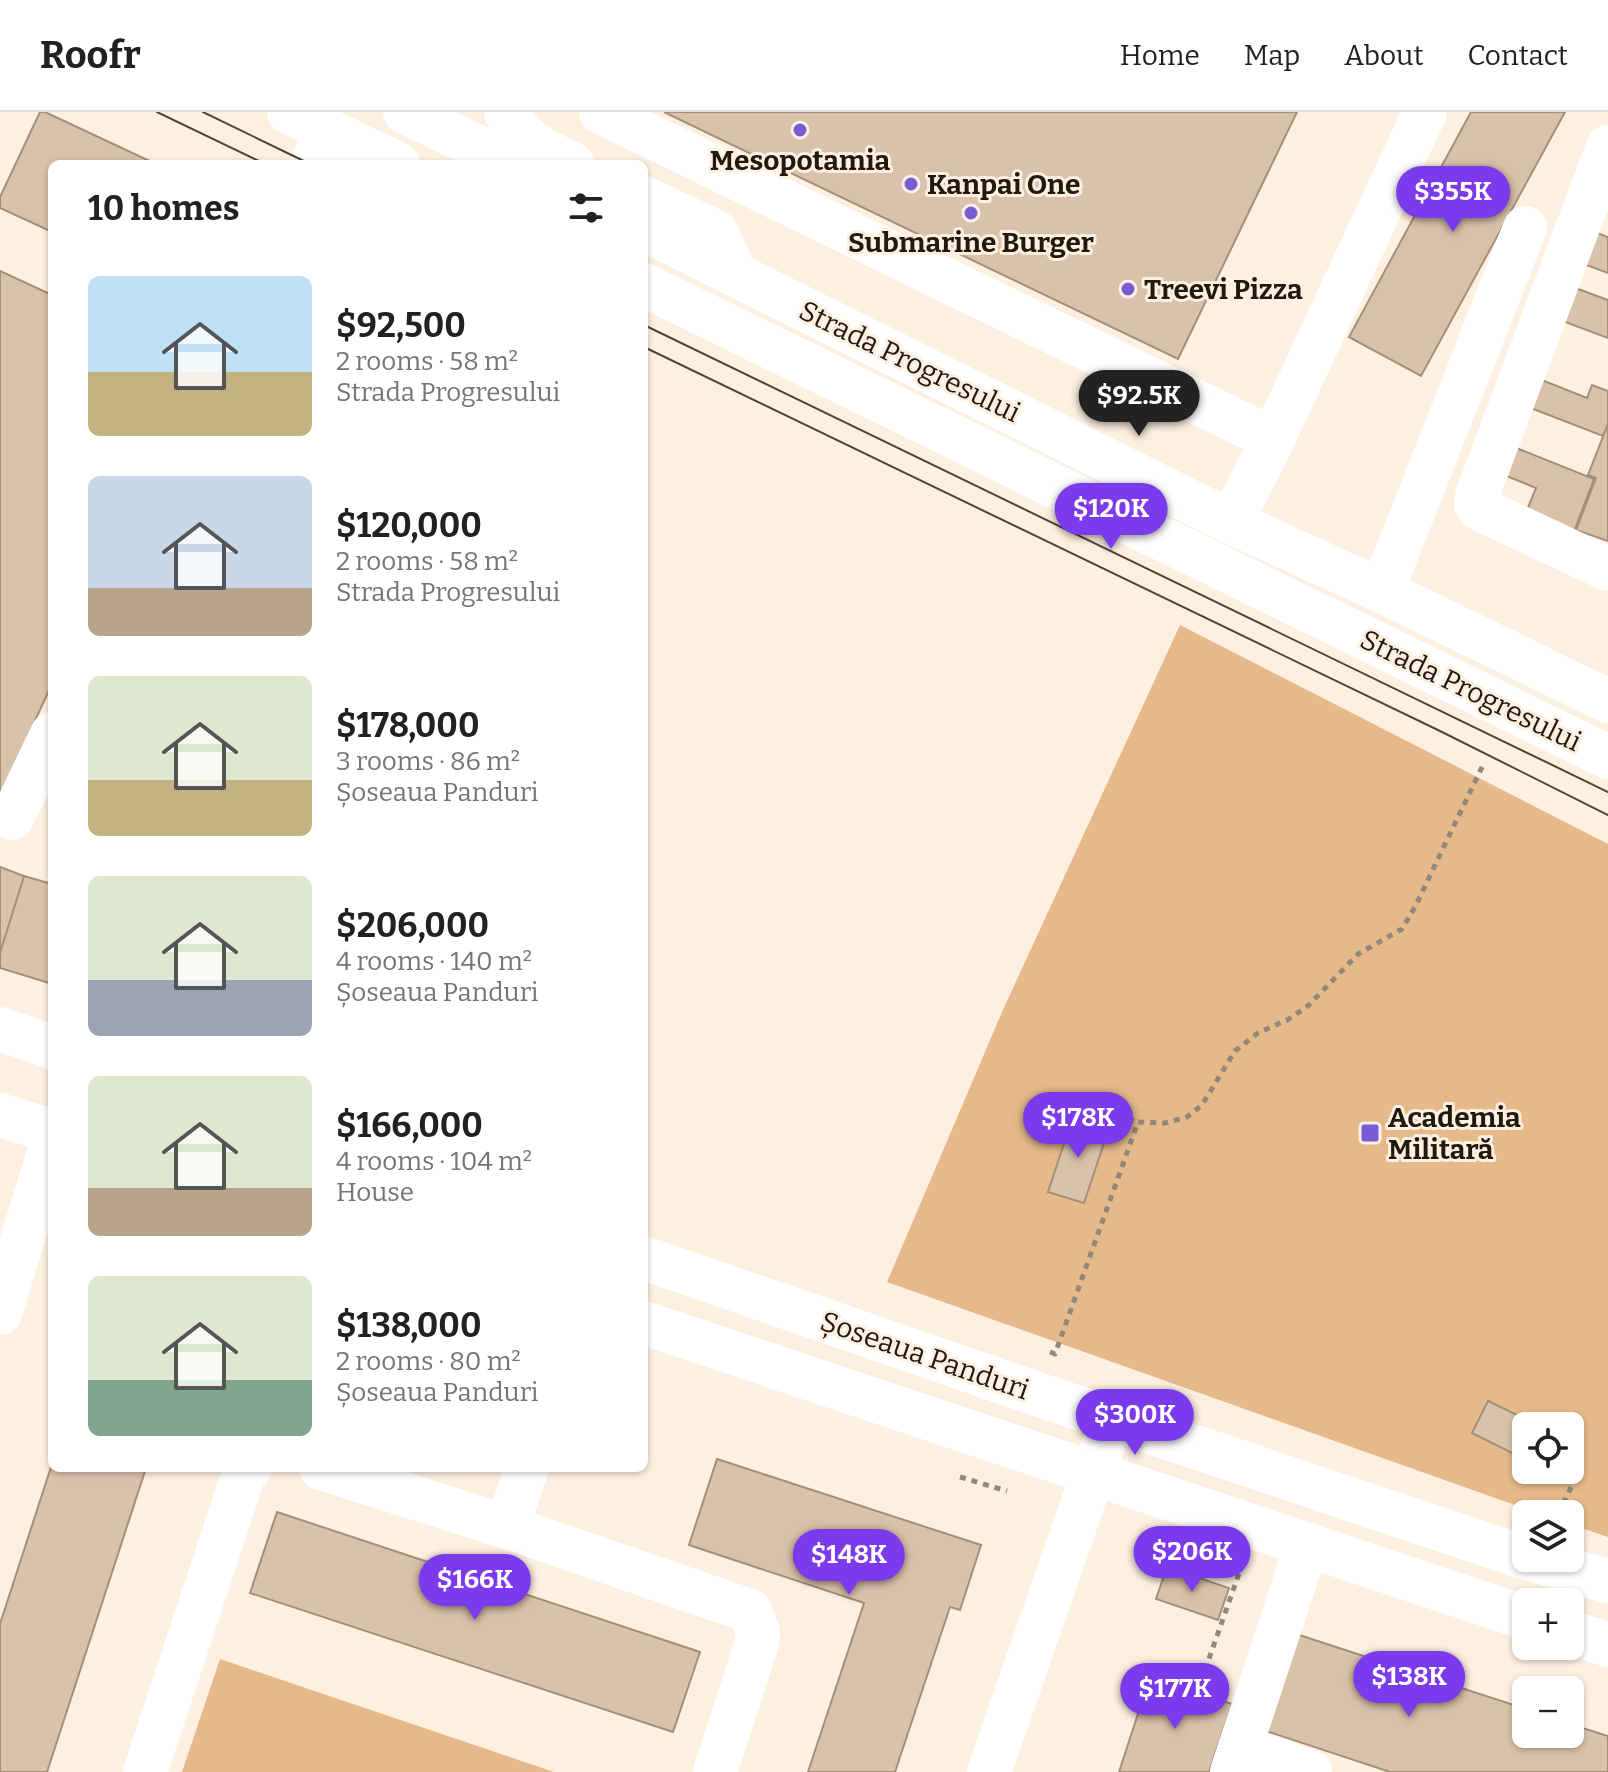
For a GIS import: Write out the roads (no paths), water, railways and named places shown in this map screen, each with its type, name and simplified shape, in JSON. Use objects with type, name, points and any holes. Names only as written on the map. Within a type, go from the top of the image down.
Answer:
[{"type":"main road","points":[[405,112],[505,160]]},
{"type":"main road","points":[[506,112],[514,126],[537,148],[563,160]]},
{"type":"main road","points":[[601,112],[1273,439]]},
{"type":"main road","points":[[1231,522],[1273,439],[1425,112]]},
{"type":"main road","points":[[309,135],[386,160]]},
{"type":"main road","points":[[1608,147],[1476,504],[1480,509],[1608,569]]},
{"type":"main road","points":[[648,200],[716,232],[735,274]]},
{"type":"main road","points":[[1382,591],[1525,228]]},
{"type":"main road","name":"Strada Progresului","points":[[648,231],[1231,522],[1382,591],[1608,701]]},
{"type":"main road","name":"Strada Progresului","points":[[648,287],[1608,757]]},
{"type":"main road","points":[[12,818],[48,742]]},
{"type":"main road","points":[[0,1029],[48,1046]]},
{"type":"main road","points":[[0,1115],[48,1130]]},
{"type":"main road","points":[[0,1313],[48,1156]]},
{"type":"main road","name":"Șoseaua Panduri","points":[[648,1259],[1512,1553]]},
{"type":"main road","points":[[648,1324],[1512,1613]]},
{"type":"main road","points":[[989,1772],[1112,1419]]},
{"type":"main road","points":[[145,1772],[245,1472]]},
{"type":"main road","points":[[334,1472],[507,1527],[750,1611],[758,1632],[757,1643],[715,1772]]},
{"type":"main road","points":[[507,1527],[526,1472]]},
{"type":"main road","points":[[1307,1545],[1236,1759],[1310,1772]]},
{"type":"main road","name":"Șoseaua Panduri","points":[[1576,1572],[1608,1581]]},
{"type":"main road","points":[[1584,1637],[1608,1645]]},
{"type":"tram line","points":[[157,112],[257,160]]},
{"type":"tram line","points":[[203,112],[302,160]]},
{"type":"tram line","points":[[648,327],[1608,792]]},
{"type":"tram line","points":[[648,349],[1608,815]]},
{"type":"place","name":"Mesopotamia","points":[[800,130]]},
{"type":"place","name":"Kanpai One","points":[[911,184]]},
{"type":"place","name":"Submarine Burger","points":[[971,213]]},
{"type":"place","name":"Treevi Pizza","points":[[1128,289]]},
{"type":"place","name":"Academia Militară","points":[[1370,1133]]}]
